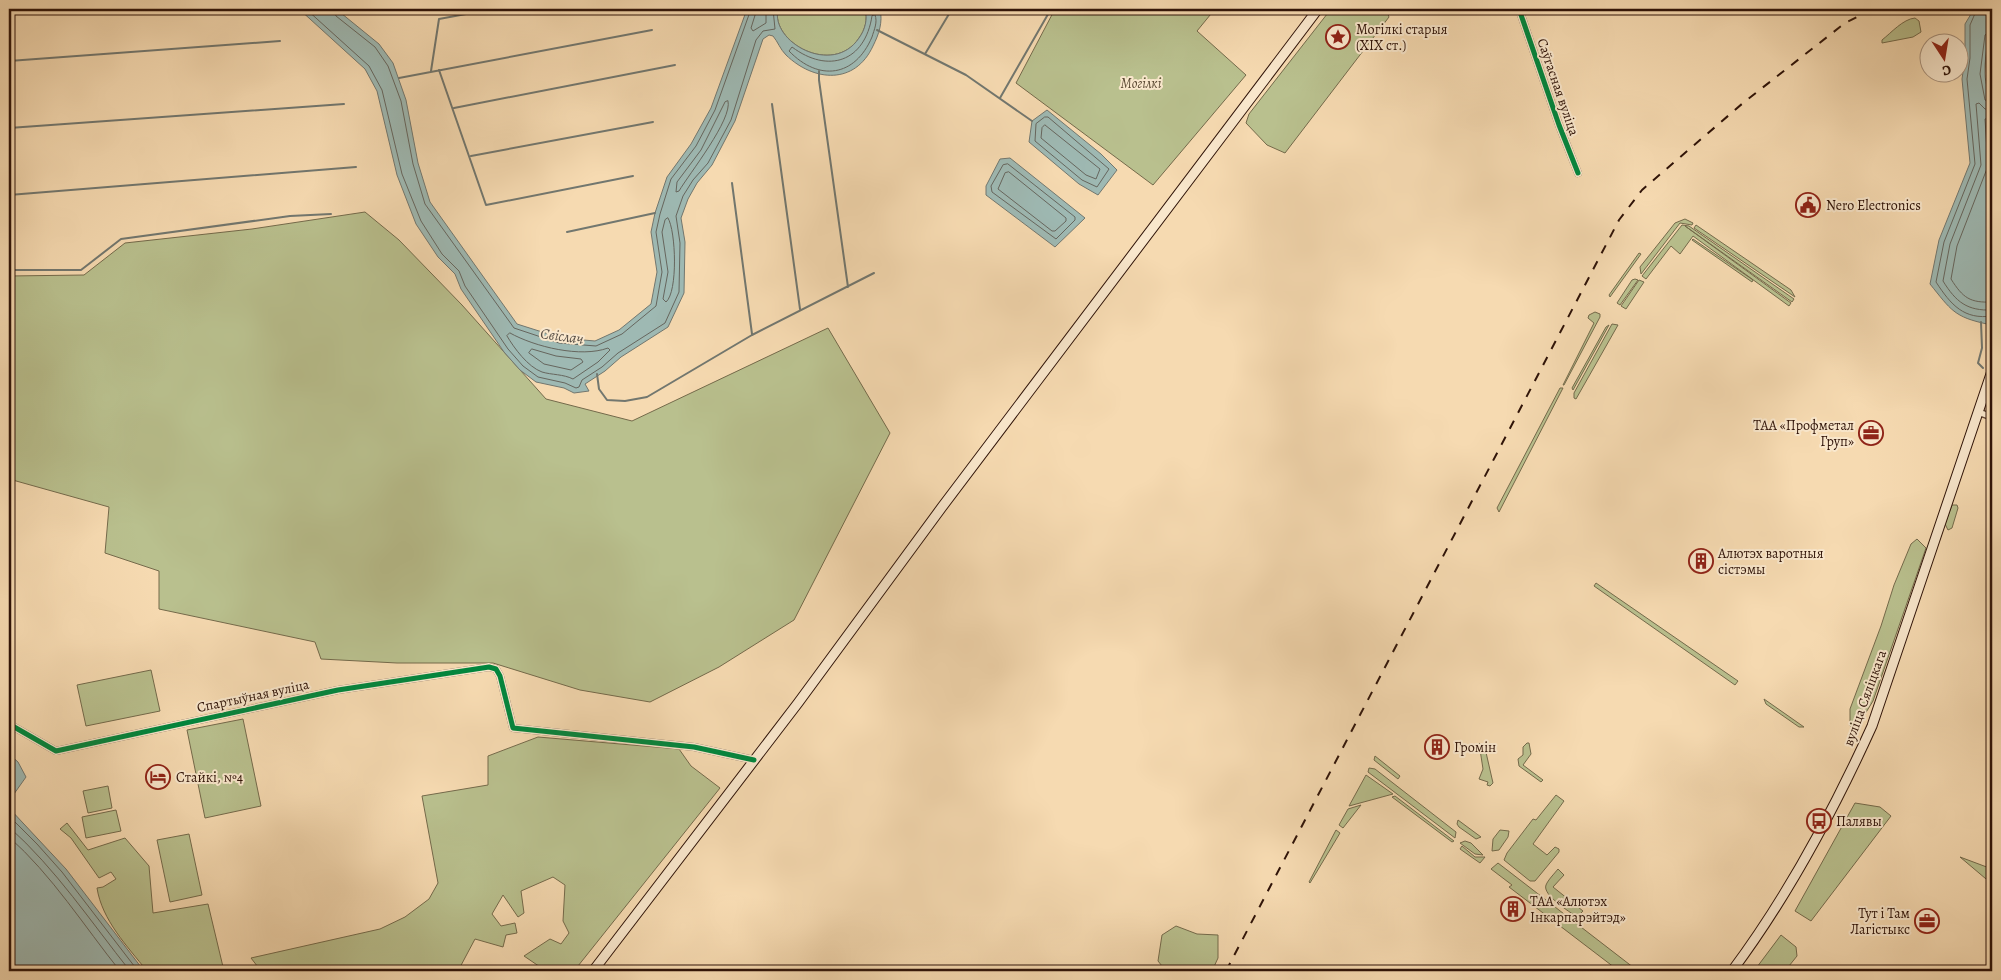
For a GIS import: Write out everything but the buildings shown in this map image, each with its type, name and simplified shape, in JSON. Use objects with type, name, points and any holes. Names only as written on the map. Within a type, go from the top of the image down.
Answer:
[{"type":"main road","points":[[593,971],[754,760],[1318,9]]},
{"type":"main road","name":"вуліца Сяліцкага","points":[[1732,971],[1760,934],[1800,867],[1851,773],[1872,726],[1992,371]]},
{"type":"street","name":"Саўгасная вуліца","points":[[1519,9],[1559,125],[1578,173]]},
{"type":"street","points":[[1978,412],[1992,417]]},
{"type":"street","name":"Спартыўная вуліца","points":[[9,724],[56,751],[338,690],[489,667],[496,669],[500,676],[514,728],[694,747],[754,760]]},
{"type":"green space","points":[[778,9],[865,9],[866,20],[861,35],[848,49],[834,55],[820,55],[793,43],[784,33],[778,21]]},
{"type":"green space","name":"Могілкі","points":[[1055,9],[1215,9],[1197,31],[1246,75],[1153,185],[1016,83]]},
{"type":"green space","points":[[1331,9],[1386,9],[1389,17],[1285,153],[1267,145],[1246,123],[1249,114]]},
{"type":"green space","points":[[1915,18],[1919,21],[1921,32],[1918,32],[1913,37],[1882,43],[1882,40],[1897,27]]},
{"type":"green space","points":[[1992,28],[1992,120],[1986,57]]},
{"type":"green space","points":[[365,212],[399,240],[462,305],[546,399],[632,421],[828,328],[890,433],[794,620],[719,667],[650,702],[580,690],[493,663],[397,663],[321,659],[315,642],[159,609],[159,571],[105,553],[109,507],[9,479],[9,276],[84,275],[125,243],[252,229]]},
{"type":"green space","points":[[1685,219],[1693,223],[1692,225],[1680,223],[1641,274],[1640,267],[1675,223]]},
{"type":"green space","points":[[1682,225],[1689,226],[1794,299],[1792,302],[1685,226],[1791,303],[1789,306],[1693,236],[1680,254],[1671,246],[1646,279],[1642,276]]},
{"type":"green space","points":[[1696,225],[1791,290],[1795,297],[1694,228]]},
{"type":"green space","points":[[1692,240],[1753,280],[1752,282]]},
{"type":"green space","points":[[1639,253],[1641,254],[1610,297],[1609,295]]},
{"type":"green space","points":[[1632,280],[1638,280],[1620,305],[1617,303]]},
{"type":"green space","points":[[1639,280],[1644,282],[1626,309],[1621,306]]},
{"type":"green space","points":[[1595,312],[1600,314],[1600,317],[1563,385],[1594,323],[1588,318],[1589,315]]},
{"type":"green space","points":[[1612,324],[1618,325],[1576,399],[1574,398],[1574,393]]},
{"type":"green space","points":[[1609,325],[1573,390],[1572,388],[1606,327]]},
{"type":"green space","points":[[1560,388],[1563,388],[1499,512],[1497,508]]},
{"type":"green space","points":[[1952,505],[1957,505],[1958,508],[1952,528],[1948,530],[1945,524]]},
{"type":"green space","points":[[1917,539],[1926,548],[1873,701],[1857,727],[1850,726],[1850,709],[1894,585],[1911,544]]},
{"type":"green space","points":[[1596,583],[1738,681],[1735,685],[1594,586]]},
{"type":"green space","points":[[151,670],[160,711],[86,726],[77,685]]},
{"type":"green space","points":[[1764,699],[1804,727],[1799,727],[1766,704]]},
{"type":"green space","points":[[243,719],[261,806],[205,818],[187,730]]},
{"type":"green space","points":[[538,737],[679,749],[691,766],[720,788],[574,971],[546,971],[524,956],[550,939],[561,944],[569,933],[563,921],[565,885],[553,877],[521,891],[524,913],[518,917],[503,895],[492,914],[501,926],[515,923],[517,933],[506,935],[503,947],[475,939],[458,971],[447,969],[443,971],[261,971],[251,958],[380,929],[405,917],[429,899],[438,883],[422,796],[488,785],[488,756]]},
{"type":"green space","points":[[1479,743],[1485,748],[1493,783],[1490,786],[1487,785],[1488,782],[1479,779],[1483,769]]},
{"type":"green space","points":[[1529,743],[1531,754],[1523,765],[1543,780],[1541,782],[1519,766],[1518,759],[1523,755],[1523,747]]},
{"type":"green space","points":[[1375,756],[1400,776],[1398,779],[1374,760]]},
{"type":"green space","points":[[1369,768],[1375,769],[1456,832],[1455,838],[1368,772]]},
{"type":"green space","points":[[1366,775],[1393,794],[1349,806]]},
{"type":"green space","points":[[108,786],[112,808],[88,813],[83,791]]},
{"type":"green space","points":[[1556,795],[1564,801],[1533,844],[1547,855],[1555,847],[1559,849],[1559,852],[1535,881],[1530,881],[1504,860],[1507,853],[1533,819],[1536,820]]},
{"type":"green space","points":[[1395,796],[1454,841],[1452,842],[1392,797]]},
{"type":"green space","points":[[1855,803],[1880,807],[1891,816],[1811,921],[1795,911]]},
{"type":"green space","points":[[1361,805],[1343,828],[1339,825],[1348,809]]},
{"type":"green space","points":[[116,810],[121,831],[86,838],[82,817]]},
{"type":"green space","points":[[1458,820],[1481,837],[1476,839],[1459,827],[1457,824]]},
{"type":"green space","points":[[67,823],[88,850],[125,838],[149,866],[153,913],[208,904],[224,971],[147,971],[116,932],[100,900],[97,888],[103,887],[116,879],[111,872],[99,878],[71,838],[60,829]]},
{"type":"green space","points":[[1336,830],[1340,833],[1310,883],[1309,882]]},
{"type":"green space","points":[[1500,830],[1509,831],[1508,837],[1499,850],[1492,851],[1493,839]]},
{"type":"green space","points":[[189,834],[202,895],[170,902],[157,840]]},
{"type":"green space","points":[[1465,841],[1471,843],[1483,855],[1475,854],[1460,843]]},
{"type":"green space","points":[[1462,846],[1475,857],[1485,857],[1480,863],[1460,849]]},
{"type":"green space","points":[[1960,857],[1992,869],[1992,884]]},
{"type":"green space","points":[[1498,863],[1638,971],[1619,971],[1509,887],[1512,885],[1491,869]]},
{"type":"green space","points":[[1558,869],[1564,875],[1553,887],[1583,911],[1577,917],[1557,903],[1548,894],[1546,889],[1547,883]]},
{"type":"green space","points":[[1176,926],[1197,934],[1218,935],[1218,958],[1212,971],[1166,971],[1158,961],[1162,935]]},
{"type":"green space","points":[[1781,935],[1796,947],[1797,956],[1785,971],[1754,971]]},
{"type":"water","points":[[299,9],[336,9],[379,44],[393,63],[406,100],[418,163],[430,202],[517,324],[561,338],[595,341],[619,330],[651,304],[657,272],[651,232],[655,213],[667,177],[691,144],[711,108],[747,9],[778,9],[778,21],[784,33],[793,43],[820,55],[834,55],[848,49],[859,38],[865,24],[865,9],[880,9],[881,19],[877,37],[865,59],[856,68],[845,73],[821,74],[809,70],[797,64],[786,55],[773,36],[769,35],[763,39],[735,121],[712,165],[697,183],[688,199],[681,218],[685,242],[684,293],[668,327],[621,357],[605,371],[585,384],[589,391],[574,393],[564,388],[536,382],[520,370],[504,352],[461,289],[455,274],[438,257],[416,224],[397,175],[377,91],[365,69]]},
{"type":"water","points":[[1974,9],[1992,9],[1985,65],[1991,107],[1993,185],[1992,317],[1987,324],[1967,318],[1954,311],[1930,284],[1939,240],[1970,163],[1962,82],[1968,82],[1968,32],[1965,32],[1965,24]]},
{"type":"water","points":[[1047,110],[1101,154],[1117,170],[1098,195],[1079,184],[1029,142],[1032,121]]},
{"type":"water","points":[[1010,158],[1085,218],[1055,247],[986,195],[986,186],[1000,159]]},
{"type":"water","points":[[9,754],[18,762],[26,777],[9,801]]},
{"type":"water","points":[[9,808],[66,869],[144,971],[9,971]]},
{"type":"waterway","points":[[10,9],[9,61],[280,41]]},
{"type":"waterway","points":[[431,71],[439,19],[493,9]]},
{"type":"waterway","points":[[925,54],[952,9]]},
{"type":"waterway","points":[[1000,98],[1051,9]]},
{"type":"waterway","points":[[399,78],[652,30]]},
{"type":"waterway","points":[[877,30],[966,75],[1032,121]]},
{"type":"waterway","points":[[454,108],[675,65]]},
{"type":"waterway","points":[[439,70],[486,205],[633,176]]},
{"type":"waterway","points":[[819,71],[848,287]]},
{"type":"waterway","points":[[9,128],[344,104]]},
{"type":"waterway","points":[[772,104],[800,309]]},
{"type":"waterway","points":[[471,156],[653,122]]},
{"type":"waterway","points":[[9,195],[356,167]]},
{"type":"waterway","points":[[732,183],[752,334]]},
{"type":"waterway","points":[[567,232],[655,213]]},
{"type":"waterway","points":[[9,270],[81,270],[121,239],[290,216],[331,214]]},
{"type":"waterway","points":[[597,374],[599,389],[607,400],[625,401],[647,397],[752,335],[874,273]]},
{"type":"waterway","points":[[1981,322],[1982,348],[1978,363],[1983,368]]},
{"type":"railway","points":[[1226,971],[1619,220],[1642,190],[1743,103],[1845,23],[1873,9]]},
{"type":"cycle path","points":[[1519,9],[1559,125],[1578,173]]},
{"type":"cycle path","points":[[9,724],[56,751],[338,690],[489,667],[496,669],[500,676],[513,728],[694,747],[754,760]]},
{"type":"place","name":"Могілкі старыя (XIX ст.)","points":[[1338,37]]},
{"type":"place","name":"Nero Electronics","points":[[1808,205]]},
{"type":"place","name":"ТАА «Профметал Груп»","points":[[1871,433]]},
{"type":"place","name":"Алютэх варотныя сістэмы","points":[[1701,561]]},
{"type":"place","name":"Громін","points":[[1437,747]]},
{"type":"place","name":"Стайкі, №4","points":[[158,777]]},
{"type":"place","name":"Палявы","points":[[1819,821]]},
{"type":"place","name":"ТАА «Алютэх Інкарпарэйтэд»","points":[[1513,909]]},
{"type":"place","name":"Тут і Там Лагістыкс","points":[[1927,921]]},
{"type":"water label","name":"Свіслач","points":[[562,336]]}]
